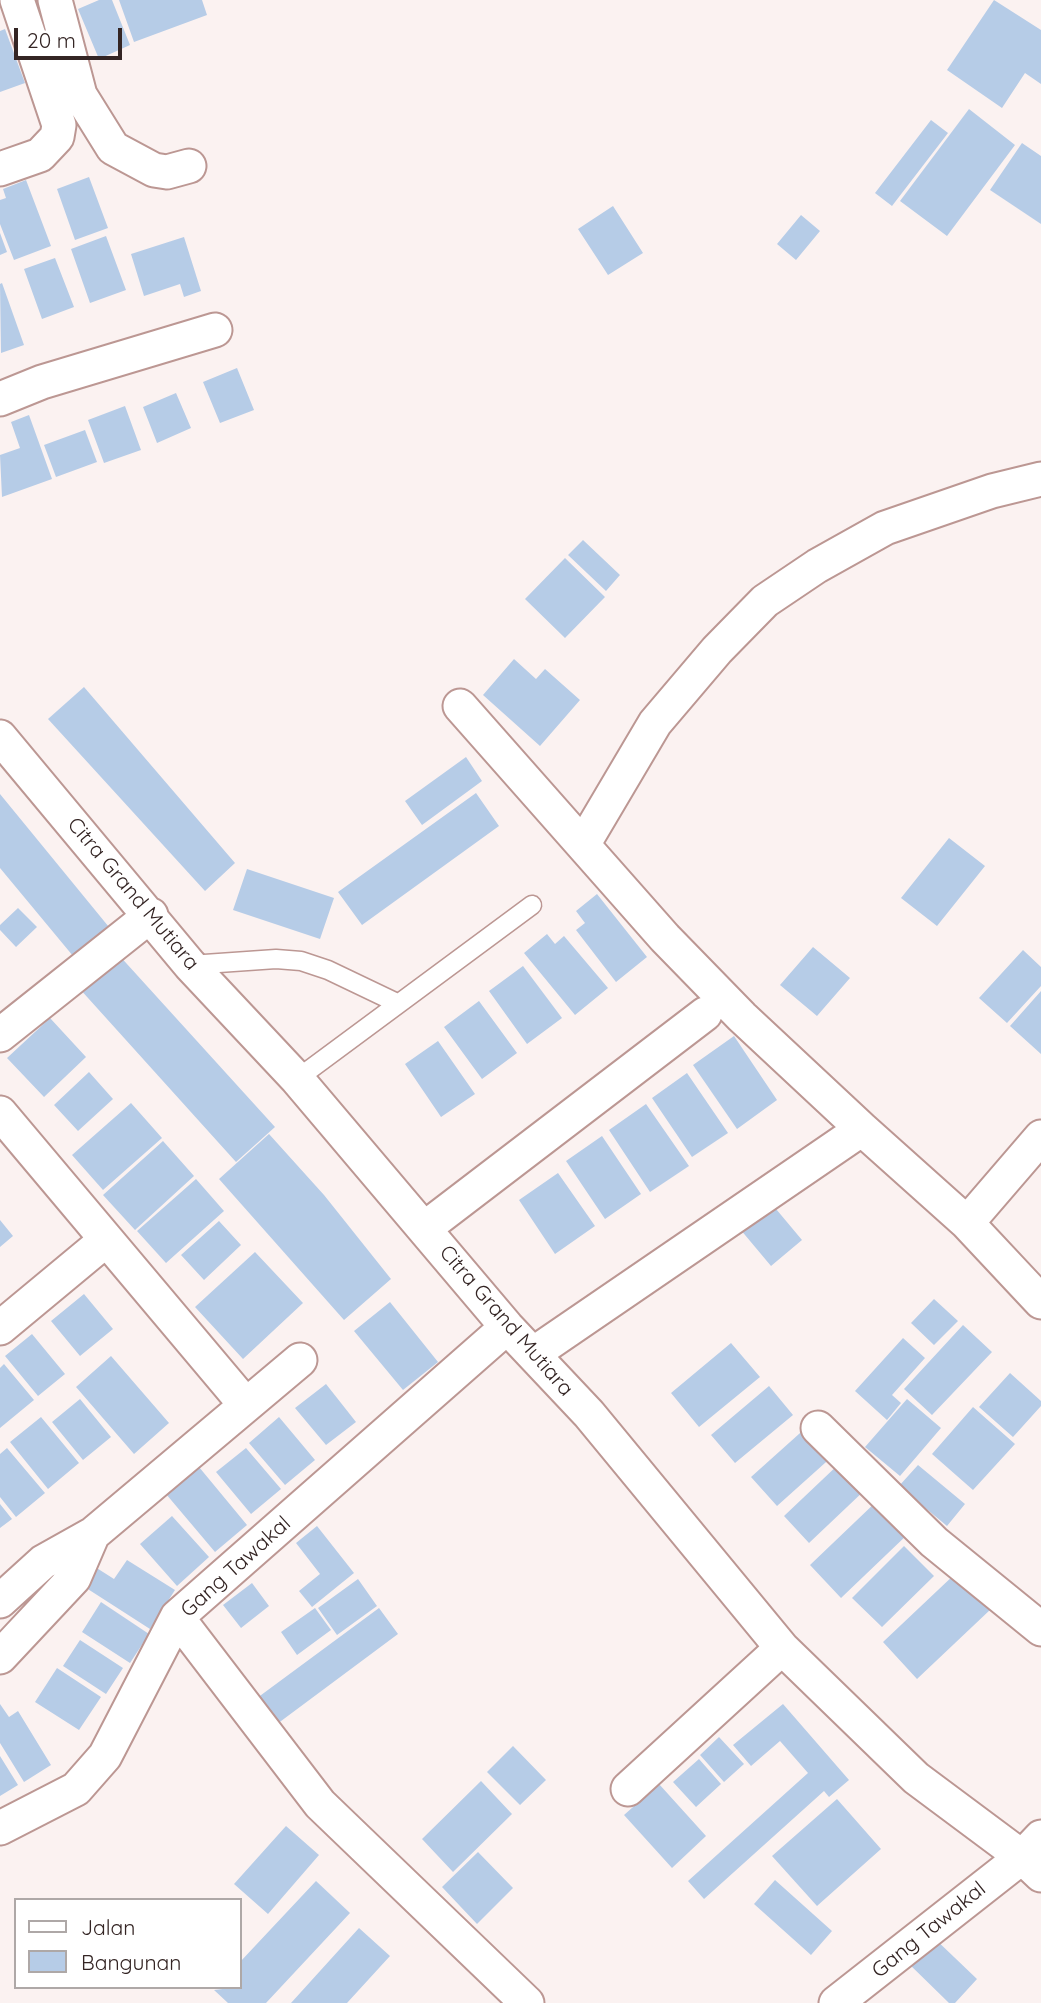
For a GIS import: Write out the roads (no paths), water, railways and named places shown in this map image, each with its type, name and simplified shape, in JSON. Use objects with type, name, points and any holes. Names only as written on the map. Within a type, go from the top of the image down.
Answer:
[{"type":"street","points":[[0,169],[40,155],[54,143],[59,125],[17,0]]},
{"type":"street","points":[[55,0],[80,95],[113,148],[155,170],[167,172],[189,166]]},
{"type":"street","points":[[0,399],[42,382],[215,330]]},
{"type":"street","points":[[584,843],[655,723],[717,650],[765,601],[817,566],[885,528],[992,491],[1041,479]]},
{"type":"street","points":[[460,706],[584,843],[674,948],[742,1017],[967,1223],[1041,1302]]},
{"type":"street","name":"Citra Grand Mutiara","points":[[0,737],[190,965],[297,1079],[507,1327],[589,1414],[782,1648],[916,1778],[1035,1856]]},
{"type":"street","points":[[0,1035],[151,915]]},
{"type":"street","points":[[425,1228],[705,1014]]},
{"type":"street","points":[[0,1113],[244,1404]]},
{"type":"street","points":[[533,1354],[862,1129]]},
{"type":"street","points":[[967,1223],[1041,1137]]},
{"type":"street","points":[[0,1328],[106,1240]]},
{"type":"street","name":"Gang Tawakal","points":[[0,1828],[76,1789],[105,1756],[177,1617],[507,1327]]},
{"type":"street","points":[[0,1601],[43,1562],[93,1534],[244,1404],[300,1360]]},
{"type":"street","points":[[818,1428],[934,1542],[1041,1629]]},
{"type":"street","points":[[0,1657],[74,1578],[93,1534]]},
{"type":"street","points":[[177,1617],[320,1804],[527,2003]]},
{"type":"street","points":[[628,1789],[782,1648]]},
{"type":"street","name":"Gang Tawakal","points":[[836,2003],[1035,1856]]},
{"type":"lane","points":[[297,1079],[532,905]]},
{"type":"lane","points":[[190,965],[276,958],[301,961],[328,970],[397,1003]]}]
